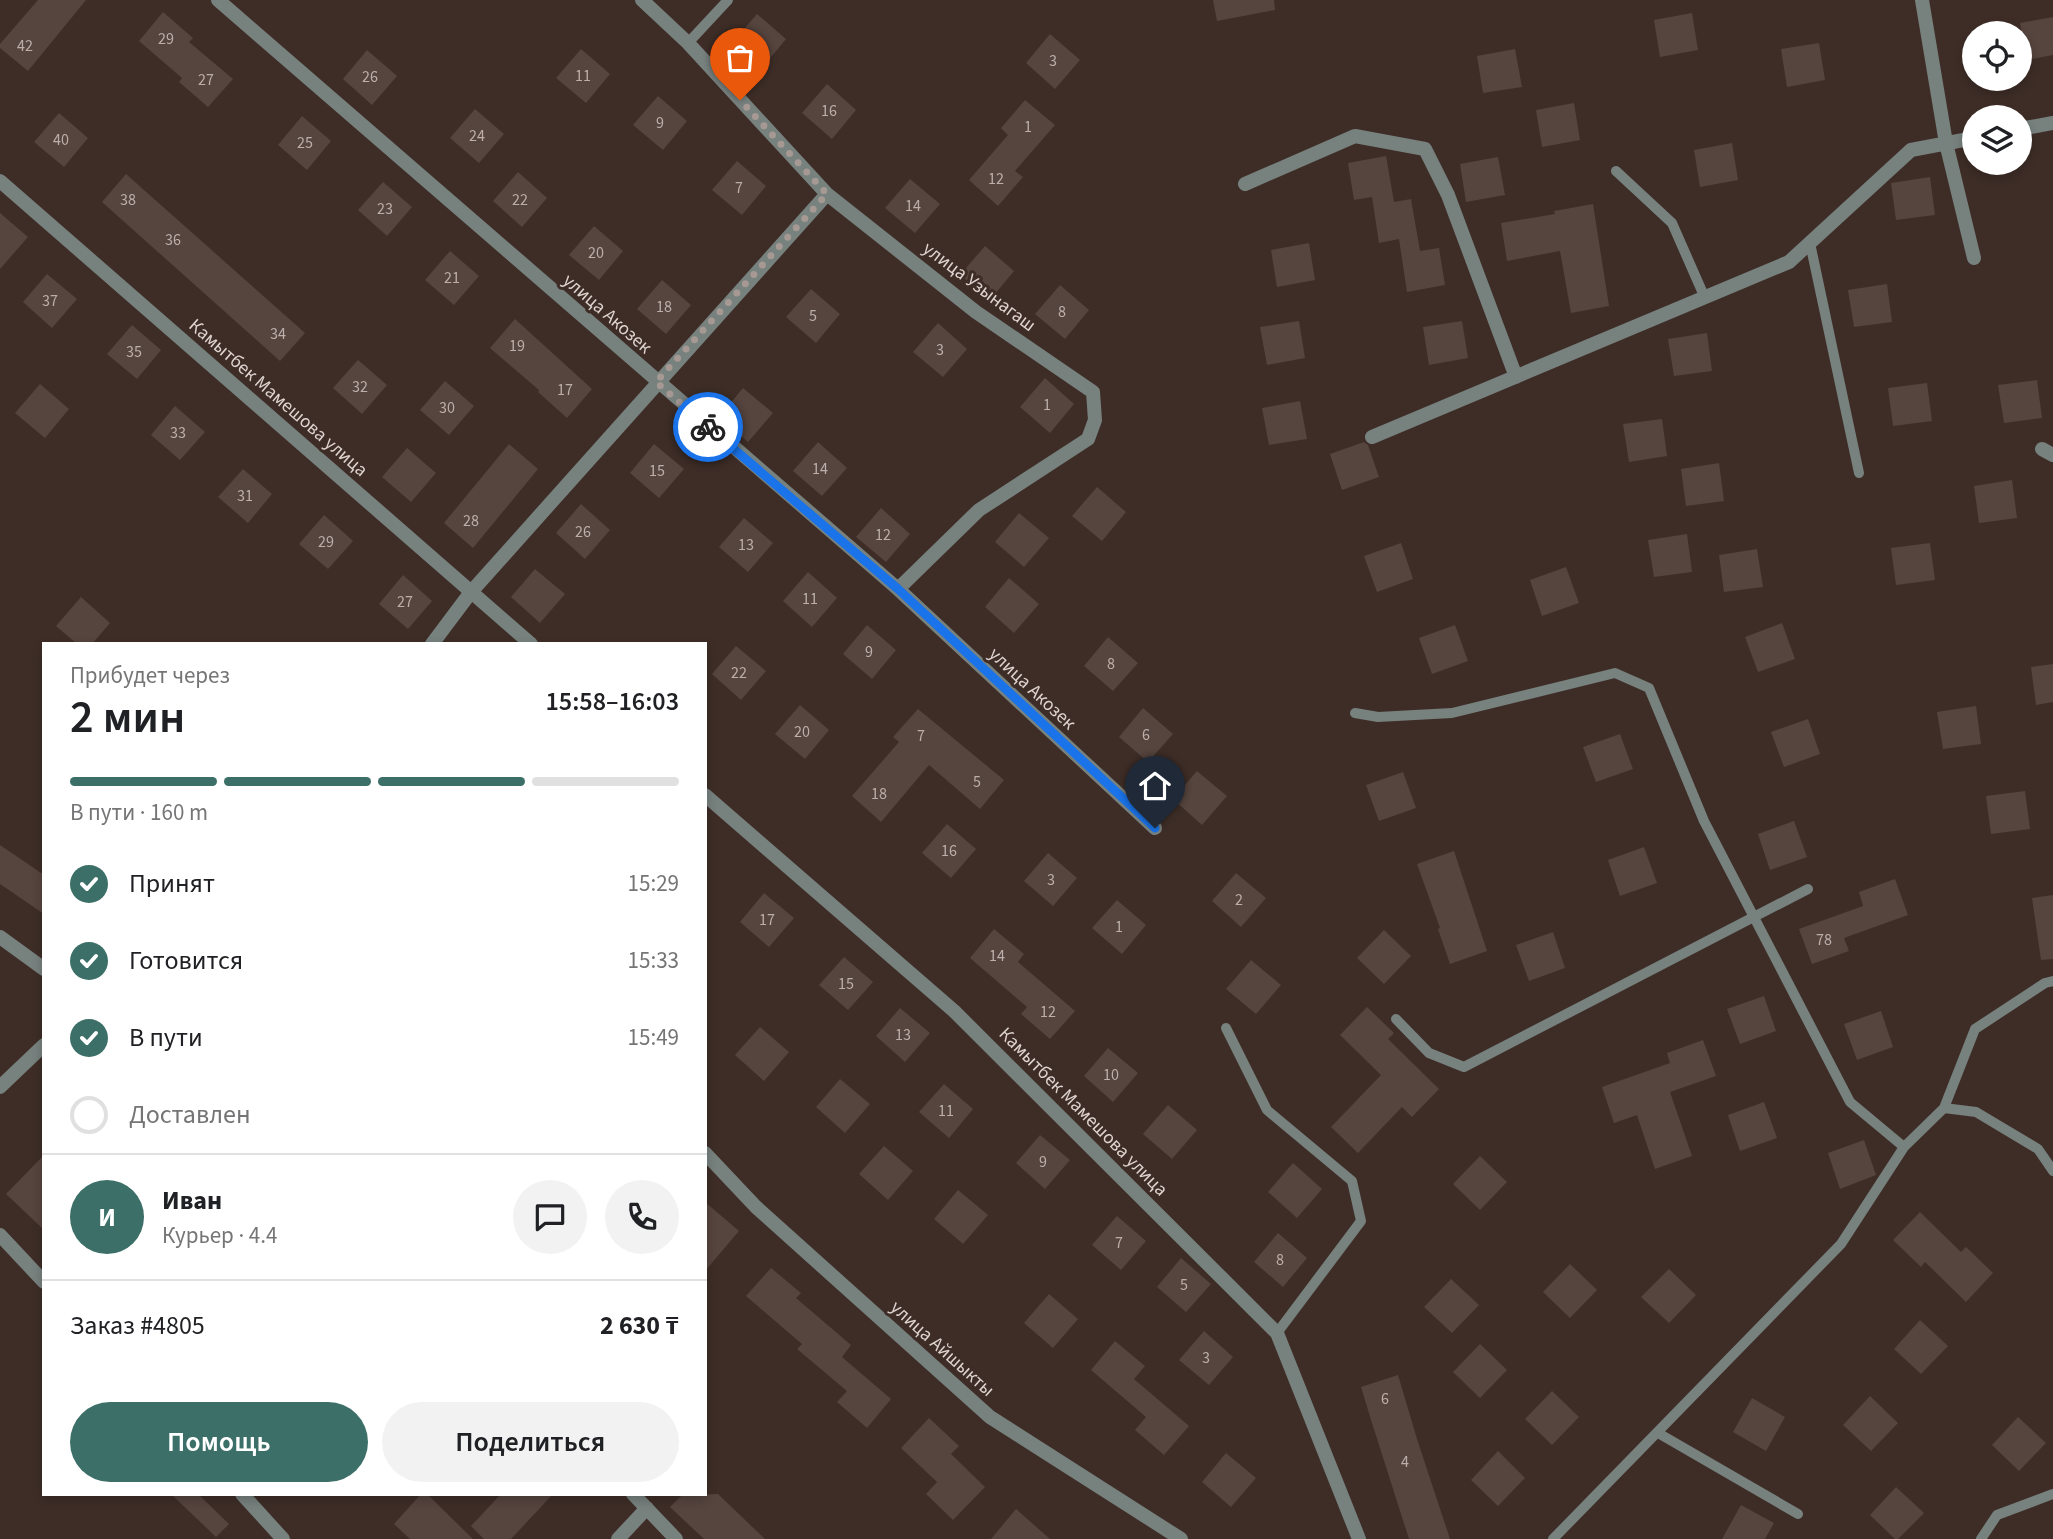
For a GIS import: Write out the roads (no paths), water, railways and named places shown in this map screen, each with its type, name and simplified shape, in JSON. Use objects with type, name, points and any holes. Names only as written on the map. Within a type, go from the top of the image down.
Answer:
[{"type":"street","name":"улица Акозек","points":[[218,0],[898,589],[1155,828]]},
{"type":"street","name":"улица Узынагаш","points":[[642,0],[688,43],[827,194],[976,312],[1093,392],[1095,420],[1088,439],[979,510],[898,589]]},
{"type":"street","points":[[1922,0],[1946,143],[1975,258]]},
{"type":"street","points":[[2032,127],[2053,123]]},
{"type":"street","points":[[1245,184],[1355,136],[1425,149],[1448,195],[1516,377]]},
{"type":"street","points":[[1372,437],[1789,262],[1911,150],[1962,140]]},
{"type":"street","name":"Камытбек Мамешова улица","points":[[0,181],[529,642]]},
{"type":"street","points":[[434,642],[471,592],[565,489],[656,382],[827,194]]},
{"type":"street","name":"Камытбек Мамешова улица","points":[[707,797],[954,1011],[1277,1333],[1359,1539]]},
{"type":"street","points":[[0,937],[42,968]]},
{"type":"street","points":[[0,1087],[42,1047]]},
{"type":"street","name":"улица Айшыкты","points":[[707,1155],[756,1208],[990,1417],[1181,1539]]},
{"type":"street","points":[[0,1235],[42,1280]]},
{"type":"street","points":[[244,1496],[284,1539]]},
{"type":"street","points":[[636,1496],[676,1539]]},
{"type":"street","points":[[618,1539],[647,1508]]},
{"type":"lane","points":[[688,43],[728,0]]},
{"type":"lane","points":[[1616,172],[1672,223],[1705,298]]},
{"type":"lane","points":[[1810,243],[1859,473]]},
{"type":"lane","points":[[1355,713],[1378,717],[1452,713],[1615,673],[1649,688],[1703,821],[1850,1102],[1904,1147]]},
{"type":"lane","points":[[1396,1019],[1429,1053],[1464,1068],[1808,889]]},
{"type":"lane","points":[[1553,1539],[1841,1244],[1904,1147],[1944,1108],[1975,1029],[2053,981]]},
{"type":"lane","points":[[1226,1028],[1267,1110],[1352,1181],[1361,1221],[1277,1333]]},
{"type":"lane","points":[[1944,1108],[1976,1112],[2038,1149],[2053,1171]]},
{"type":"lane","points":[[1658,1433],[1798,1514]]},
{"type":"lane","points":[[1981,1539],[1997,1515],[2053,1494]]}]
